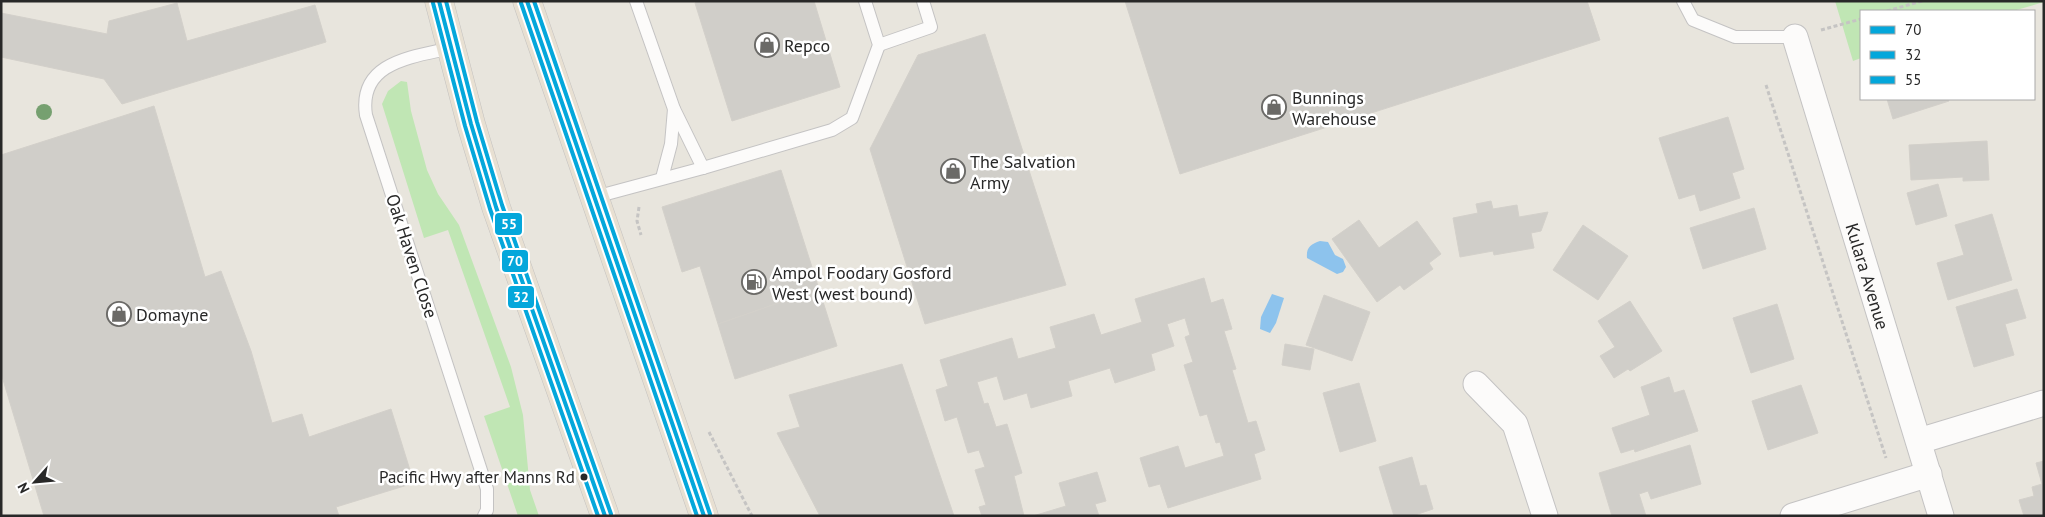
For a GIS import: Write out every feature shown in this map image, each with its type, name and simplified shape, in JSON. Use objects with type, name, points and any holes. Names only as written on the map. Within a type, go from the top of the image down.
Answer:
[{"type":"highway","points":[[438,1],[496,207],[605,516]]},
{"type":"highway","points":[[527,1],[704,516]]},
{"type":"street","name":"Kulara Avenue","points":[[1795,37],[1942,516]]},
{"type":"street","points":[[1476,384],[1515,424],[1545,516]]},
{"type":"street","points":[[1918,441],[2044,403]]},
{"type":"street","points":[[1793,516],[1929,474]]},
{"type":"lane","points":[[636,1],[674,109],[703,168]]},
{"type":"lane","points":[[595,197],[832,130],[852,118],[879,45],[865,1]]},
{"type":"lane","points":[[879,45],[931,27],[923,1]]},
{"type":"lane","points":[[1683,1],[1693,20],[1735,37],[1795,37]]},
{"type":"lane","name":"Oak Haven Close","points":[[451,48],[397,61],[385,68],[367,88],[364,101],[366,115],[487,489],[487,510],[484,516]]},
{"type":"lane","points":[[662,178],[671,144],[674,109]]},
{"type":"path","points":[[1890,10],[1922,1]]},
{"type":"path","points":[[1795,37],[1860,18]]},
{"type":"path","points":[[1766,85],[1895,484]]},
{"type":"path","points":[[640,185],[637,221],[643,239]]},
{"type":"path","points":[[706,426],[752,516]]},
{"type":"green space","points":[[1835,1],[2044,1],[2016,10],[1860,10],[1860,58],[1853,61]]},
{"type":"green space","points":[[401,81],[407,82],[411,111],[427,170],[438,194],[459,225],[511,367],[523,415],[530,490],[539,516],[518,516],[484,416],[510,407],[448,230],[424,238],[382,104],[388,91]]},
{"type":"water","points":[[1320,241],[1328,242],[1335,255],[1343,259],[1346,267],[1343,272],[1337,274],[1307,258],[1307,251],[1310,246]]},
{"type":"water","points":[[1272,294],[1284,298],[1276,323],[1270,333],[1260,329],[1261,317]]},
{"type":"building","name":"Repco","points":[[699,1],[814,1],[840,87],[732,121],[695,3]]},
{"type":"building","name":"Bunnings Warehouse","points":[[1125,1],[1587,1],[1600,40],[1180,174]]},
{"type":"building","points":[[177,3],[187,41],[315,5],[326,42],[122,104],[104,79],[1,57],[1,13],[107,34],[109,21]]},
{"type":"building","name":"The Salvation Army","points":[[985,34],[1066,285],[925,324],[870,149],[918,55]]},
{"type":"building","points":[[1887,100],[1949,101],[1893,119]]},
{"type":"building","name":"Domayne","points":[[154,106],[205,277],[221,271],[251,351],[272,423],[302,414],[309,437],[391,409],[414,483],[336,507],[339,516],[44,516],[1,373],[1,155]]},
{"type":"building","points":[[1728,117],[1744,169],[1732,173],[1740,198],[1700,211],[1695,194],[1679,199],[1659,138]]},
{"type":"building","points":[[1987,141],[1989,180],[1963,181],[1963,177],[1911,180],[1909,145]]},
{"type":"building","points":[[781,170],[819,289],[718,324],[700,266],[682,272],[662,207]]},
{"type":"building","points":[[1938,184],[1947,216],[1916,225],[1907,193]]},
{"type":"building","points":[[1491,201],[1493,209],[1517,205],[1519,217],[1548,212],[1541,231],[1531,233],[1534,248],[1494,255],[1493,251],[1460,257],[1453,218],[1478,213],[1476,204]]},
{"type":"building","points":[[1754,208],[1766,249],[1703,269],[1690,228]]},
{"type":"building","points":[[1992,214],[2012,280],[1948,300],[1937,263],[1964,255],[1955,225]]},
{"type":"building","points":[[1359,220],[1379,248],[1417,221],[1441,254],[1429,263],[1433,269],[1404,290],[1400,285],[1377,302],[1332,239]]},
{"type":"building","points":[[1583,225],[1628,256],[1598,300],[1553,270]]},
{"type":"building","points":[[1204,278],[1211,303],[1223,299],[1232,329],[1224,331],[1236,369],[1232,370],[1248,423],[1256,421],[1265,450],[1254,454],[1261,479],[1168,508],[1160,484],[1149,487],[1140,458],[1178,446],[1185,468],[1224,456],[1220,442],[1216,443],[1207,414],[1200,416],[1184,365],[1193,362],[1185,337],[1190,335],[1185,318],[1167,324],[1174,346],[1151,354],[1155,370],[1115,383],[1110,368],[1068,381],[1072,396],[1031,408],[1027,393],[1004,400],[997,376],[977,382],[984,404],[988,403],[996,427],[1007,424],[1022,473],[1014,476],[1024,516],[982,516],[979,507],[986,505],[975,470],[985,467],[979,450],[968,453],[957,417],[945,421],[936,390],[948,386],[940,360],[1012,338],[1018,359],[1056,348],[1050,327],[1094,314],[1101,335],[1142,322],[1135,299]]},
{"type":"building","points":[[819,289],[837,346],[735,379],[718,324]]},
{"type":"building","points":[[2017,289],[2026,318],[2005,324],[2014,355],[1974,367],[1956,307]]},
{"type":"building","points":[[1324,295],[1370,312],[1352,361],[1306,345]]},
{"type":"building","points":[[1630,301],[1662,351],[1630,371],[1628,369],[1614,378],[1600,356],[1615,347],[1598,321]]},
{"type":"building","points":[[1777,304],[1794,359],[1751,373],[1733,318]]},
{"type":"building","points":[[1285,344],[1314,349],[1310,370],[1282,365]]},
{"type":"building","points":[[902,364],[954,516],[820,516],[777,433],[800,427],[789,395]]},
{"type":"building","points":[[1669,377],[1674,393],[1684,390],[1698,431],[1635,452],[1634,449],[1621,453],[1612,428],[1650,415],[1641,387]]},
{"type":"building","points":[[1359,383],[1376,441],[1340,452],[1323,393]]},
{"type":"building","points":[[1801,385],[1818,433],[1768,450],[1752,401]]},
{"type":"building","points":[[1690,445],[1701,484],[1651,499],[1648,491],[1639,494],[1646,516],[1612,516],[1599,473]]},
{"type":"building","points":[[1412,457],[1420,486],[1426,485],[1433,509],[1412,516],[1394,516],[1379,467]]},
{"type":"building","points":[[2044,461],[2044,516],[2024,516],[2019,500],[2034,496],[2032,487],[2042,484],[2036,463]]},
{"type":"building","points":[[1097,472],[1106,501],[1095,504],[1099,516],[1033,516],[1066,506],[1059,483]]},
{"type":"transit line","name":"70","points":[[439,1],[471,124],[496,207],[605,516]]},
{"type":"transit line","name":"55","points":[[446,1],[477,122],[502,205],[611,514]]},
{"type":"transit line","name":"70","points":[[527,1],[704,516]]},
{"type":"transit line","name":"55","points":[[534,1],[710,514]]},
{"type":"transit line","name":"32","points":[[433,3],[465,126],[490,209],[598,516]]},
{"type":"transit line","name":"32","points":[[521,3],[697,516]]},
{"type":"place","name":"Repco","points":[[767,45]]},
{"type":"place","name":"Bunnings Warehouse","points":[[1274,107]]},
{"type":"place","name":"The Salvation Army","points":[[953,171]]},
{"type":"place","name":"Ampol Foodary Gosford West (west bound)","points":[[754,282]]},
{"type":"place","name":"Domayne","points":[[119,314]]},
{"type":"place","name":"Pacific Hwy after Manns Rd","points":[[584,477]]}]
